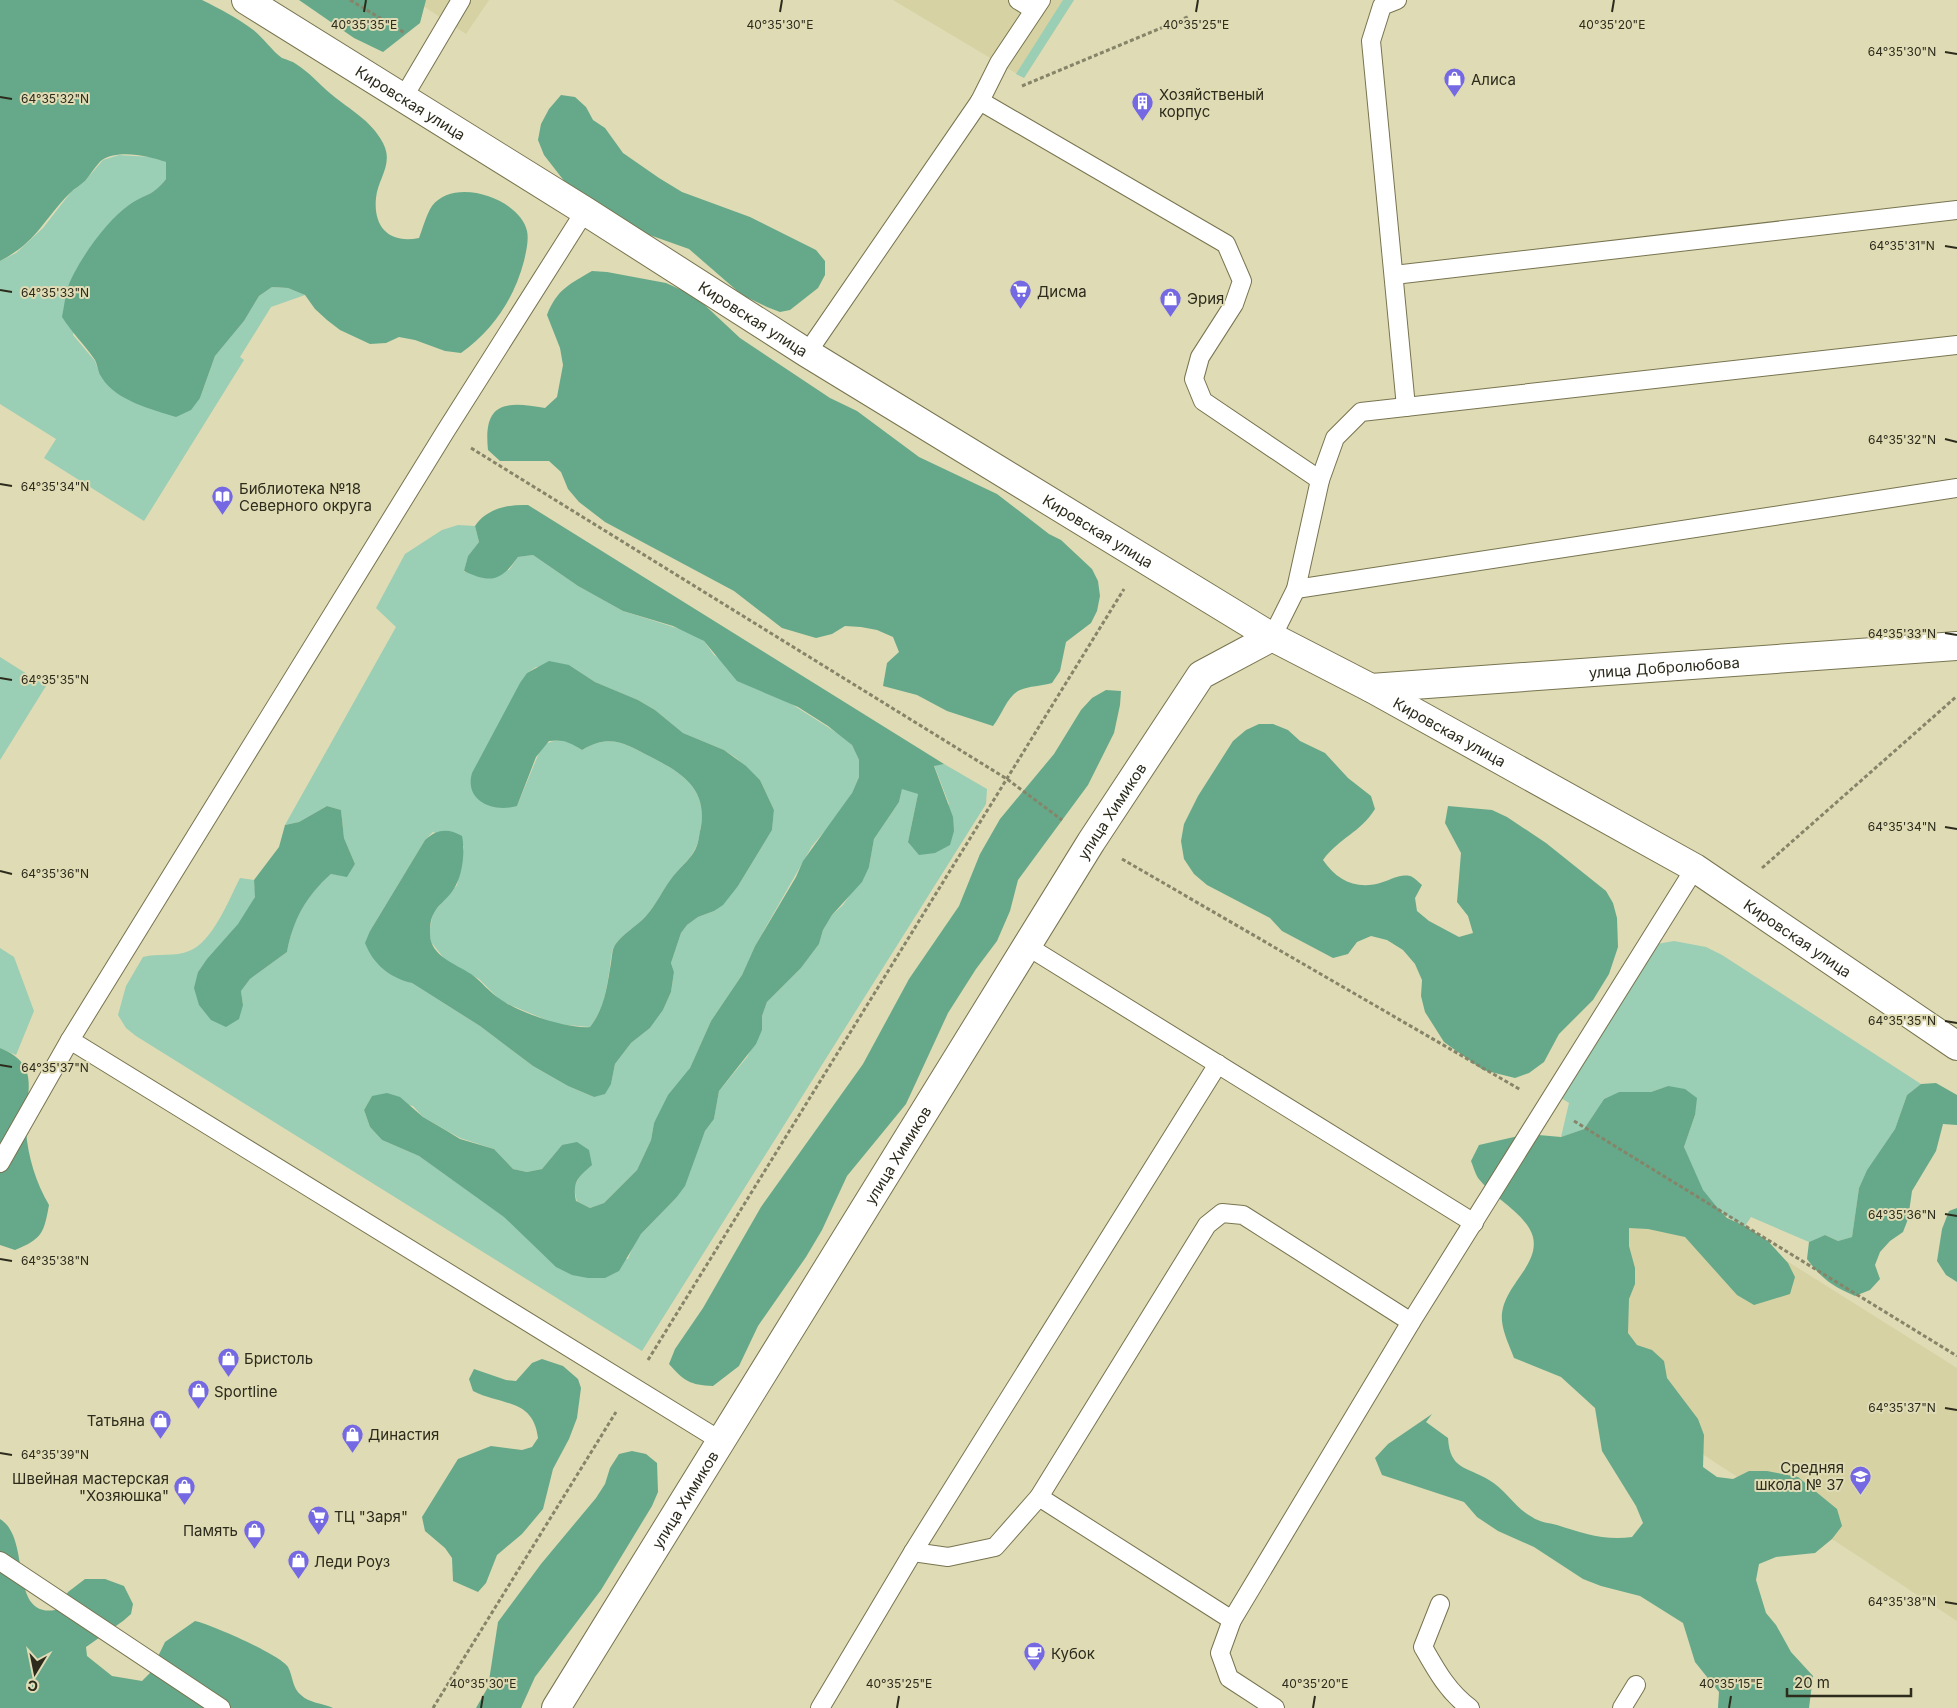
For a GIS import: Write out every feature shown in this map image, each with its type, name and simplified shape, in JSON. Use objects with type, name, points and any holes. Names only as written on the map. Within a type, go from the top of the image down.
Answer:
[{"type":"street","name":"Кировская улица","points":[[246,0],[585,211],[807,353],[1272,637],[1371,688],[1695,868],[1957,1046]]},
{"type":"street","name":"улица Химиков","points":[[556,1708],[1091,842],[1201,675],[1272,637]]},
{"type":"street","name":"улица Добролюбова","points":[[1371,688],[1957,646]]},
{"type":"lane","points":[[402,98],[461,0]]},
{"type":"lane","points":[[807,353],[982,97],[999,63],[1037,5],[1018,0]]},
{"type":"lane","points":[[1397,0],[1382,6],[1371,41],[1406,407]]},
{"type":"lane","points":[[982,97],[1226,244],[1242,280],[1234,304],[1200,358],[1194,379],[1203,401],[1320,480]]},
{"type":"lane","points":[[1394,275],[1957,210]]},
{"type":"lane","points":[[0,1163],[70,1040],[445,432],[585,211]]},
{"type":"lane","points":[[1272,637],[1296,589],[1320,480],[1334,438],[1361,412],[1957,345]]},
{"type":"lane","points":[[1296,589],[1957,488]]},
{"type":"lane","points":[[1265,1705],[1230,1678],[1220,1653],[1232,1620],[1411,1322],[1695,868]]},
{"type":"lane","points":[[1027,946],[1474,1223]]},
{"type":"lane","points":[[70,1040],[721,1441]]},
{"type":"lane","points":[[820,1708],[913,1552],[1218,1064]]},
{"type":"lane","points":[[913,1552],[948,1557],[995,1547],[1039,1497],[1207,1225],[1222,1214],[1243,1215],[1411,1322]]},
{"type":"lane","points":[[1039,1497],[1232,1620]]},
{"type":"lane","points":[[0,1562],[221,1708]]},
{"type":"lane","points":[[1440,1604],[1424,1647],[1435,1669],[1456,1698],[1470,1708]]},
{"type":"lane","points":[[1622,1708],[1636,1685]]},
{"type":"path","points":[[350,0],[431,49]]},
{"type":"path","points":[[982,97],[1017,88],[1190,16]]},
{"type":"path","points":[[445,432],[1007,779],[1091,842],[1547,1105],[1957,1356]]},
{"type":"path","points":[[433,1708],[1143,559]]},
{"type":"path","points":[[1762,868],[1957,696]]},
{"type":"shaded area","points":[[414,0],[489,0],[466,34]]},
{"type":"shaded area","points":[[893,0],[1074,0],[1024,78]]},
{"type":"shaded area","name":"Средняя школа № 37","points":[[1623,1158],[1957,1368],[1957,1621],[1518,1333]]},
{"type":"green space","points":[[0,0],[202,0],[234,17],[256,32],[282,58],[294,63],[305,71],[360,116],[378,135],[383,143],[387,158],[377,191],[376,209],[377,218],[386,232],[400,238],[419,238],[432,206],[442,197],[456,193],[470,192],[486,195],[512,209],[522,220],[528,238],[526,254],[520,275],[501,313],[483,334],[461,353],[445,351],[415,340],[399,337],[386,343],[370,344],[340,330],[315,309],[305,295],[288,288],[272,287],[259,296],[244,321],[215,356],[200,398],[191,410],[176,417],[135,403],[116,393],[102,378],[95,360],[62,317],[65,298],[78,266],[102,231],[120,212],[161,185],[166,179],[166,162],[125,154],[102,160],[85,181],[72,191],[23,246],[0,261]]},
{"type":"green space","points":[[299,0],[426,0],[420,23],[383,52],[354,38]]},
{"type":"green space","points":[[1063,0],[1074,0],[1024,78],[1016,74]]},
{"type":"green space","points":[[561,95],[575,97],[586,107],[593,120],[605,128],[623,153],[682,192],[750,217],[816,250],[825,261],[825,275],[818,288],[790,310],[780,312],[767,307],[742,295],[689,249],[627,227],[565,182],[544,155],[538,140],[541,124],[549,109]]},
{"type":"green space","points":[[119,155],[151,157],[166,162],[166,179],[155,190],[123,211],[97,240],[73,335],[95,361],[101,377],[144,405],[160,412],[200,398],[215,356],[244,321],[259,296],[272,287],[288,288],[305,295],[271,307],[240,357],[244,360],[144,521],[44,458],[56,439],[0,404],[0,261],[16,253],[43,228],[71,192],[84,182],[103,160]]},
{"type":"green space","points":[[592,271],[666,283],[695,296],[740,338],[830,398],[857,411],[919,457],[997,494],[1049,534],[1061,540],[1092,569],[1098,581],[1100,596],[1097,611],[1091,623],[1066,642],[1060,671],[1052,683],[1027,688],[1015,693],[993,726],[947,711],[917,695],[883,686],[887,663],[899,652],[893,637],[877,630],[861,627],[845,626],[832,634],[816,638],[782,628],[734,591],[605,522],[579,502],[568,489],[561,472],[549,461],[500,461],[488,450],[487,434],[489,422],[493,414],[500,408],[519,405],[545,408],[557,397],[563,365],[560,348],[547,315],[555,299],[565,288]]},
{"type":"green space","points":[[513,505],[528,505],[944,764],[934,766],[953,817],[954,831],[950,845],[935,853],[919,855],[908,842],[918,794],[902,789],[899,802],[874,839],[869,867],[862,882],[832,915],[823,930],[819,944],[801,968],[767,1002],[762,1016],[762,1030],[756,1044],[719,1091],[714,1119],[705,1131],[685,1186],[641,1234],[619,1271],[605,1278],[588,1278],[572,1275],[556,1267],[504,1217],[419,1156],[382,1140],[370,1127],[364,1110],[372,1096],[387,1093],[400,1097],[423,1117],[460,1139],[494,1149],[513,1169],[527,1172],[542,1169],[562,1145],[577,1142],[589,1150],[592,1165],[577,1180],[575,1189],[576,1201],[590,1208],[604,1203],[637,1170],[651,1140],[654,1123],[668,1095],[690,1068],[711,1021],[742,975],[755,946],[796,877],[803,861],[852,793],[859,777],[859,760],[852,745],[828,726],[798,707],[737,681],[704,641],[673,626],[623,611],[578,586],[533,555],[518,557],[506,571],[495,578],[481,578],[464,571],[468,556],[479,542],[475,526],[480,520],[485,515],[498,509]]},
{"type":"green space","points":[[458,525],[475,526],[479,542],[468,556],[464,572],[509,570],[518,557],[533,555],[578,586],[623,611],[689,632],[704,641],[714,655],[842,736],[852,745],[859,760],[859,777],[852,793],[834,820],[812,846],[755,946],[742,975],[711,1021],[690,1068],[654,1123],[651,1140],[637,1170],[604,1203],[590,1208],[577,1202],[574,1188],[580,1175],[562,1145],[542,1169],[527,1172],[513,1169],[494,1149],[460,1138],[423,1117],[413,1106],[372,1096],[364,1110],[370,1127],[382,1140],[419,1156],[505,1217],[544,1255],[628,1259],[633,1246],[641,1234],[676,1198],[690,1172],[693,1159],[705,1131],[714,1119],[719,1091],[747,1057],[762,1030],[762,1016],[767,1002],[801,968],[819,944],[823,930],[832,915],[843,905],[869,867],[874,839],[899,802],[902,788],[918,794],[908,842],[949,804],[934,765],[944,764],[987,789],[986,804],[642,1351],[136,1036],[126,1028],[118,1015],[126,986],[143,957],[184,953],[198,946],[213,929],[240,878],[254,880],[255,894],[252,904],[239,924],[198,972],[243,1005],[241,991],[250,979],[287,952],[297,919],[314,891],[331,874],[347,876],[355,864],[344,838],[341,810],[327,806],[299,822],[285,825],[396,627],[376,608],[405,554],[442,530]],"holes":[[[569,665],[595,682],[638,700],[655,710],[683,733],[724,750],[736,758],[760,780],[774,810],[772,830],[738,886],[714,911],[698,917],[687,925],[681,933],[671,963],[674,972],[671,992],[663,1010],[650,1028],[631,1043],[615,1064],[611,1084],[594,1097],[568,1086],[533,1066],[480,1026],[412,983],[370,931],[425,840],[433,832],[464,846],[457,885],[433,913],[429,933],[431,942],[446,961],[479,979],[501,1001],[556,1024],[590,1027],[599,1012],[604,998],[615,945],[650,912],[671,879],[696,847],[702,813],[696,792],[690,783],[673,769],[618,742],[601,742],[582,750],[572,744],[561,741],[546,744],[541,748],[517,806],[477,764],[527,673],[536,667]]]},
{"type":"green space","points":[[0,657],[46,686],[0,760]]},
{"type":"green space","points":[[549,661],[569,665],[595,682],[638,700],[655,710],[683,733],[724,750],[746,766],[760,780],[774,810],[772,830],[738,886],[723,905],[714,911],[698,917],[687,925],[681,933],[671,963],[674,972],[671,992],[663,1010],[650,1028],[631,1043],[615,1064],[611,1084],[605,1094],[594,1097],[568,1086],[533,1066],[480,1026],[412,983],[390,974],[378,964],[368,951],[365,943],[370,931],[425,840],[438,832],[452,832],[462,836],[462,867],[452,892],[432,917],[430,934],[434,948],[439,954],[471,974],[496,996],[519,1010],[556,1023],[580,1027],[590,1027],[595,1020],[605,996],[615,945],[646,916],[671,879],[693,854],[698,841],[702,813],[696,792],[682,776],[673,769],[633,748],[610,741],[601,742],[582,750],[566,742],[558,740],[549,741],[536,757],[517,806],[499,808],[482,803],[476,798],[472,791],[472,773],[520,683],[527,673]]},
{"type":"green space","points":[[1106,690],[1121,691],[1114,733],[1088,785],[1018,880],[1010,911],[997,941],[976,969],[948,1013],[906,1104],[847,1176],[822,1230],[806,1257],[758,1326],[739,1366],[713,1386],[699,1385],[688,1381],[669,1364],[675,1349],[703,1308],[761,1207],[863,1064],[909,979],[959,906],[980,854],[1000,819],[1054,754],[1081,710],[1092,698]]},
{"type":"green space","points":[[1259,724],[1273,724],[1288,730],[1300,741],[1325,753],[1348,778],[1371,796],[1375,809],[1369,817],[1329,852],[1323,860],[1335,874],[1357,885],[1374,884],[1399,876],[1412,877],[1422,885],[1415,898],[1417,911],[1429,921],[1459,937],[1473,933],[1468,916],[1457,902],[1461,853],[1445,823],[1448,806],[1492,810],[1507,817],[1546,843],[1606,891],[1613,903],[1617,918],[1618,947],[1609,974],[1593,1000],[1559,1034],[1544,1062],[1529,1073],[1515,1078],[1483,1070],[1444,1042],[1425,1012],[1421,996],[1422,980],[1415,964],[1403,950],[1387,940],[1371,936],[1357,942],[1348,954],[1333,958],[1282,931],[1270,918],[1207,885],[1194,874],[1184,859],[1181,841],[1184,824],[1198,796],[1233,741],[1246,730]]},
{"type":"green space","points":[[327,806],[341,810],[344,838],[355,864],[347,877],[331,874],[314,891],[297,919],[287,952],[250,979],[241,991],[243,1005],[239,1019],[226,1027],[211,1020],[199,1005],[194,988],[198,972],[238,924],[255,897],[254,880],[279,847],[285,825],[299,822]]},
{"type":"green space","points":[[1674,941],[1706,947],[1722,955],[1921,1084],[1907,1095],[1895,1129],[1867,1170],[1859,1188],[1852,1237],[1838,1241],[1825,1235],[1809,1242],[1751,1217],[1745,1226],[1722,1212],[1699,1184],[1684,1147],[1695,1115],[1668,1086],[1651,1092],[1619,1092],[1604,1099],[1584,1129],[1561,1137],[1569,1103],[1558,1096],[1657,944]]},
{"type":"green space","points":[[0,948],[14,957],[34,1011],[16,1055],[0,1048]]},
{"type":"green space","points":[[0,1048],[14,1055],[27,1073],[29,1083],[26,1131],[29,1150],[33,1170],[49,1205],[40,1234],[31,1242],[15,1250],[0,1245]]},
{"type":"green space","points":[[1936,1083],[1957,1095],[1957,1125],[1943,1124],[1936,1151],[1912,1191],[1908,1219],[1903,1232],[1890,1241],[1880,1252],[1875,1265],[1880,1279],[1870,1290],[1855,1296],[1828,1281],[1812,1266],[1807,1259],[1809,1242],[1825,1235],[1838,1241],[1852,1237],[1859,1188],[1867,1170],[1895,1129],[1907,1095],[1921,1084]]},
{"type":"green space","points":[[1668,1086],[1685,1089],[1697,1098],[1695,1115],[1684,1147],[1703,1190],[1727,1218],[1745,1226],[1768,1241],[1788,1263],[1795,1277],[1790,1294],[1754,1305],[1737,1295],[1685,1237],[1648,1229],[1629,1228],[1629,1246],[1635,1268],[1635,1284],[1629,1299],[1628,1333],[1637,1345],[1652,1350],[1664,1361],[1667,1378],[1698,1419],[1704,1435],[1703,1467],[1717,1477],[1733,1479],[1749,1471],[1767,1471],[1798,1477],[1837,1509],[1842,1526],[1832,1539],[1815,1553],[1776,1557],[1759,1564],[1756,1580],[1766,1613],[1776,1625],[1791,1652],[1813,1676],[1809,1708],[1718,1708],[1719,1692],[1695,1662],[1683,1623],[1640,1596],[1601,1586],[1583,1579],[1534,1547],[1498,1531],[1477,1517],[1464,1502],[1382,1475],[1375,1458],[1388,1444],[1432,1414],[1426,1422],[1448,1438],[1449,1448],[1456,1462],[1495,1484],[1520,1509],[1535,1519],[1594,1536],[1612,1538],[1632,1537],[1643,1523],[1636,1506],[1602,1451],[1595,1408],[1561,1377],[1514,1358],[1505,1335],[1502,1321],[1503,1309],[1512,1288],[1531,1258],[1534,1248],[1533,1237],[1517,1213],[1478,1178],[1471,1161],[1479,1145],[1527,1134],[1561,1137],[1584,1129],[1604,1099],[1619,1092],[1651,1092]]},
{"type":"green space","points":[[1957,1208],[1957,1282],[1946,1275],[1937,1261],[1942,1229],[1949,1211]]},
{"type":"green space","points":[[542,1359],[563,1366],[578,1379],[581,1388],[577,1418],[569,1439],[553,1469],[543,1509],[522,1534],[497,1555],[486,1583],[478,1592],[453,1581],[452,1558],[445,1548],[425,1531],[422,1517],[458,1459],[491,1446],[522,1450],[532,1447],[538,1438],[535,1425],[530,1416],[523,1410],[473,1391],[469,1379],[474,1369],[506,1380],[516,1381],[532,1363]]},
{"type":"green space","points":[[632,1451],[646,1454],[657,1463],[658,1492],[652,1506],[601,1590],[535,1677],[521,1708],[476,1708],[488,1687],[498,1622],[541,1564],[596,1498],[619,1454]]},
{"type":"green space","points":[[0,1519],[10,1529],[15,1542],[25,1590],[31,1602],[40,1609],[55,1610],[68,1592],[85,1579],[105,1579],[124,1586],[133,1604],[131,1614],[86,1647],[87,1656],[112,1676],[142,1681],[150,1673],[165,1642],[195,1621],[229,1634],[273,1655],[288,1667],[296,1689],[304,1698],[333,1708],[0,1708]]},
{"type":"place","name":"Алиса","points":[[1455,98]]},
{"type":"place","name":"Хозяйственый корпус","points":[[1143,122]]},
{"type":"place","name":"Дисма","points":[[1021,310]]},
{"type":"place","name":"Эрия","points":[[1171,317]]},
{"type":"place","name":"Библиотека №18 Северного округа","points":[[223,516]]},
{"type":"place","name":"Бристоль","points":[[228,1377]]},
{"type":"place","name":"Sportline","points":[[198,1410]]},
{"type":"place","name":"Татьяна","points":[[161,1439]]},
{"type":"place","name":"Династия","points":[[352,1453]]},
{"type":"place","name":"Средняя школа № 37","points":[[1860,1495]]},
{"type":"place","name":"Швейная мастерская \"Хозяюшка\"","points":[[185,1506]]},
{"type":"place","name":"ТЦ \"Заря\"","points":[[318,1535]]},
{"type":"place","name":"Память","points":[[254,1549]]},
{"type":"place","name":"Леди Роуз","points":[[298,1580]]},
{"type":"place","name":"Кубок","points":[[1035,1672]]}]
